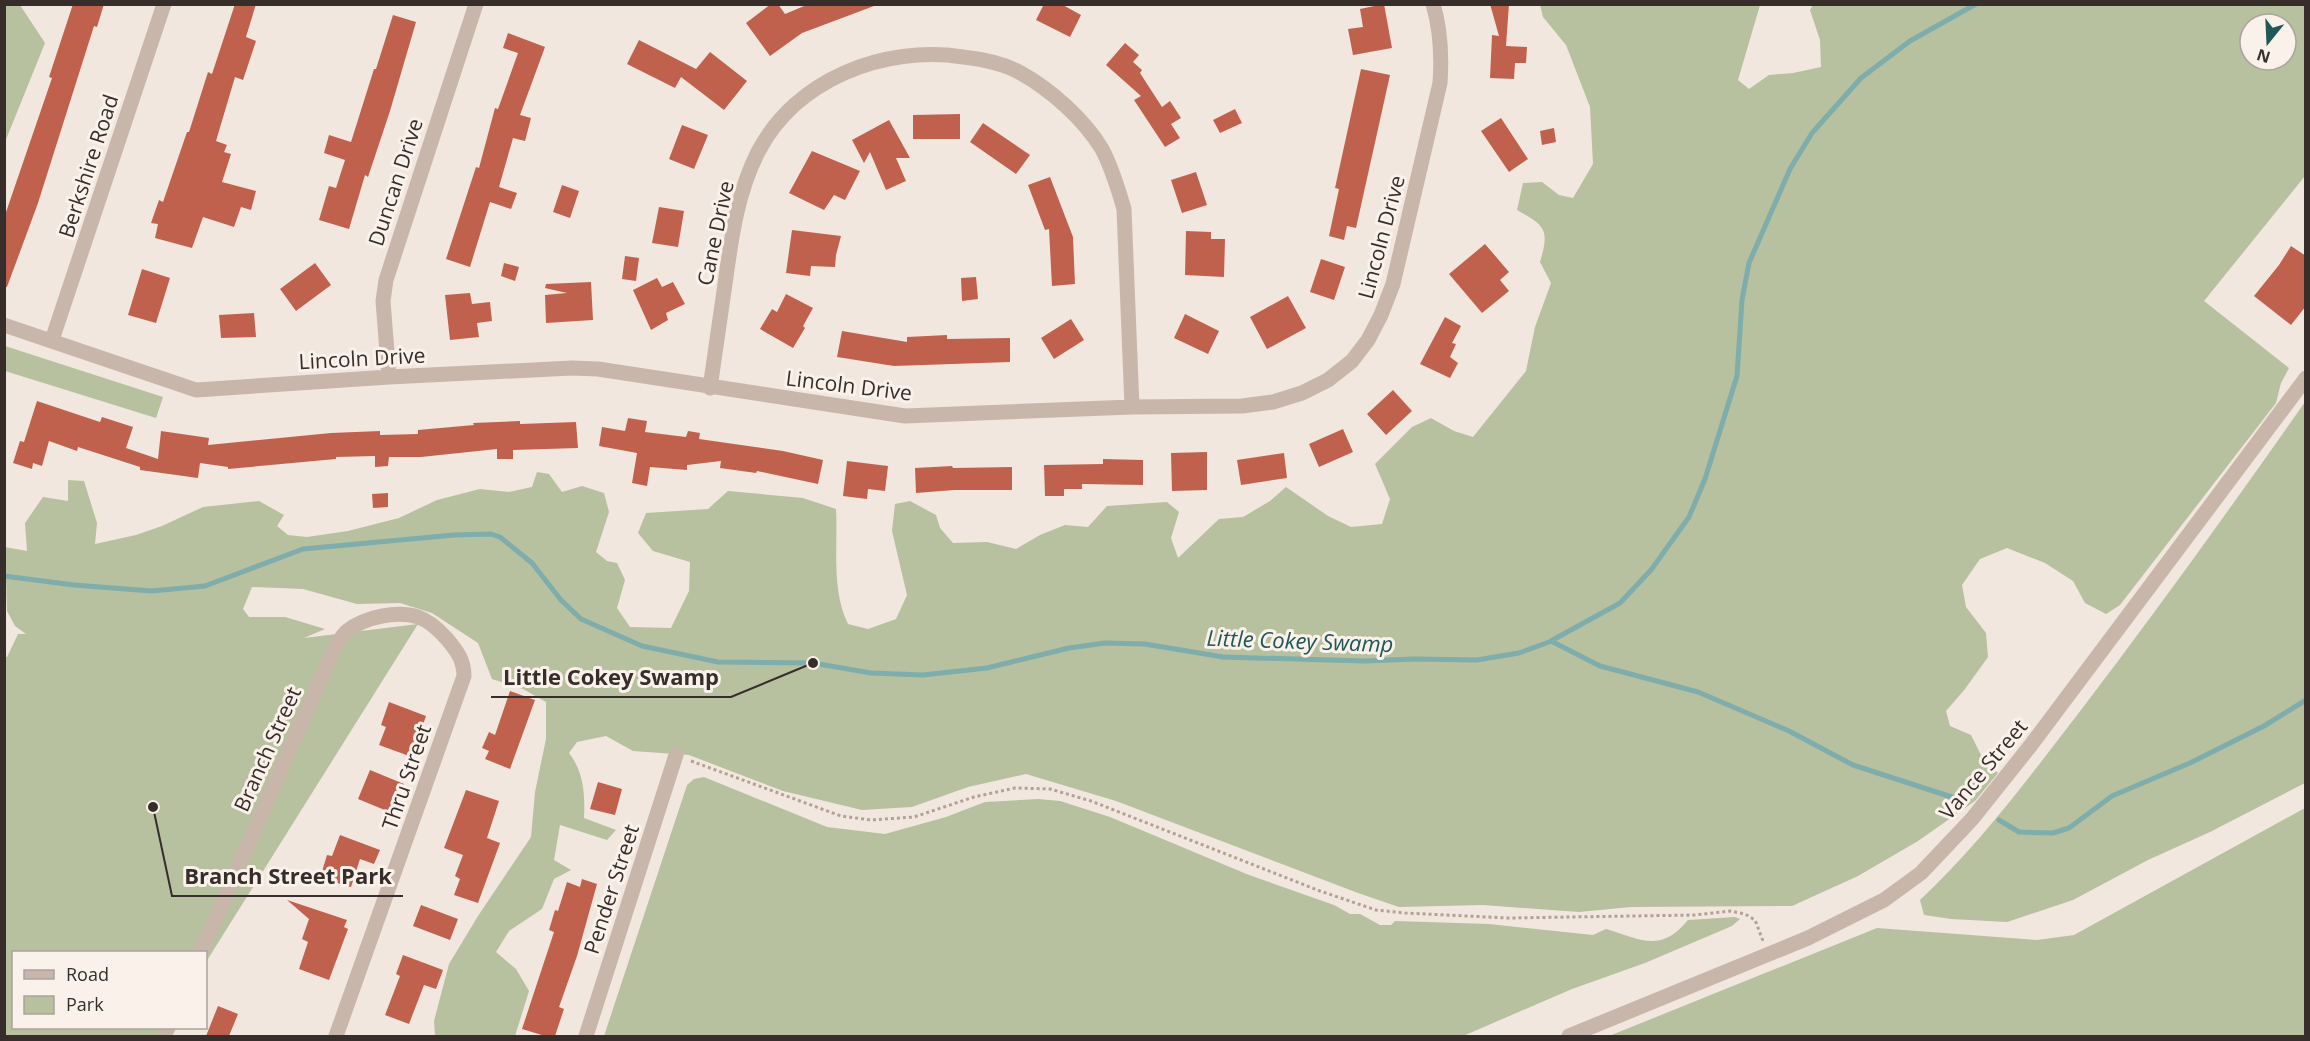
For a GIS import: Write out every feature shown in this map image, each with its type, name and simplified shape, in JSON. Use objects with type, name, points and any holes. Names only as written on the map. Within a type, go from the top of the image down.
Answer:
[{"type":"street","name":"Berkshire Road","points":[[52,340],[164,4]]},
{"type":"street","name":"Duncan Drive","points":[[389,377],[383,301],[386,280],[476,4]]},
{"type":"street","name":"Lincoln Drive","points":[[4,325],[196,390],[389,377],[589,369],[905,416],[1132,407],[1233,406],[1273,402],[1302,393],[1328,380],[1352,361],[1368,340],[1381,315],[1393,284],[1440,83],[1442,57],[1439,24],[1433,4]]},
{"type":"street","name":"Cane Drive","points":[[710,387],[732,233],[743,191],[758,152],[781,119],[810,93],[839,74],[874,60],[912,54],[946,54],[983,60],[1018,72],[1049,92],[1079,120],[1101,148],[1115,179],[1124,209],[1132,407]]},
{"type":"street","name":"Vance Street","points":[[1569,1036],[1808,938],[1884,900],[1921,873],[1972,819],[2031,745],[2306,378]]},
{"type":"street","name":"Branch Street","points":[[201,951],[334,649],[346,631],[366,621],[390,614],[417,616]]},
{"type":"street","name":"Thru Street","points":[[336,1036],[464,676],[464,664],[454,648],[435,626],[417,616]]},
{"type":"street","name":"Pender Street","points":[[586,1036],[676,755]]},
{"type":"path","points":[[676,755],[841,816],[872,820],[914,817],[974,797],[1015,788],[1050,789],[1091,801],[1320,891],[1376,910],[1405,914],[1509,918],[1695,915],[1730,911],[1745,914],[1755,920],[1769,954]]},
{"type":"green space","points":[[5,4],[20,5],[45,43],[5,142]]},
{"type":"green space","points":[[1540,5],[1760,5],[1738,80],[1749,89],[1769,75],[1821,67],[1820,40],[1810,10],[1813,5],[2305,5],[2305,176],[2204,301],[2289,368],[2281,383],[2276,403],[2120,605],[2106,614],[2085,603],[2073,581],[2045,563],[2007,548],[1980,559],[1962,585],[1966,607],[1986,633],[1988,657],[1946,711],[1950,726],[1971,735],[1981,755],[1998,773],[1975,801],[1918,841],[1858,876],[1792,906],[1631,907],[1579,912],[1483,905],[1399,907],[1116,801],[1026,774],[968,787],[912,807],[862,810],[783,791],[689,755],[633,751],[606,736],[577,742],[569,753],[581,776],[584,818],[616,830],[607,840],[560,825],[554,860],[571,870],[554,879],[542,909],[509,931],[496,952],[516,969],[529,991],[515,1036],[435,1036],[434,1021],[449,964],[531,837],[535,792],[546,739],[546,702],[523,689],[492,679],[478,643],[432,613],[400,603],[357,604],[303,589],[252,587],[243,609],[249,617],[285,617],[325,629],[304,638],[418,624],[207,960],[207,951],[12,951],[12,1029],[163,1029],[158,1036],[5,1036],[4,657],[7,657],[18,634],[26,634],[15,626],[7,611],[5,547],[27,551],[25,523],[43,497],[68,501],[68,480],[84,481],[97,523],[95,544],[136,535],[203,507],[259,501],[284,515],[277,526],[288,535],[307,537],[348,531],[399,518],[437,500],[480,489],[509,492],[532,487],[537,472],[549,474],[562,492],[582,486],[604,493],[609,512],[596,552],[607,561],[617,563],[625,580],[617,608],[630,627],[671,628],[689,591],[690,562],[653,551],[638,533],[646,513],[708,509],[728,491],[803,498],[836,509],[836,568],[839,597],[848,624],[868,629],[896,619],[907,595],[892,531],[895,504],[910,501],[936,515],[940,528],[953,543],[987,542],[1016,549],[1040,535],[1065,525],[1088,527],[1107,506],[1167,502],[1179,512],[1171,538],[1178,558],[1219,519],[1243,517],[1270,501],[1286,487],[1328,516],[1351,527],[1382,524],[1390,499],[1375,464],[1412,427],[1431,418],[1454,431],[1473,437],[1526,371],[1535,327],[1551,283],[1540,262],[1545,242],[1543,230],[1534,220],[1517,210],[1523,183],[1542,182],[1559,195],[1573,198],[1593,164],[1590,107],[1566,45],[1543,17]]},
{"type":"green space","points":[[5,346],[163,397],[156,418],[5,371]]},
{"type":"green space","points":[[2305,402],[2305,783],[2210,832],[2148,860],[2073,900],[2007,922],[1924,915],[1920,900],[1964,856],[2043,760],[2166,596]]},
{"type":"green space","points":[[704,777],[827,827],[885,834],[946,817],[985,802],[1038,799],[1060,801],[1110,817],[1249,875],[1334,905],[1350,914],[1360,914],[1380,925],[1391,925],[1395,921],[1489,924],[1593,935],[1606,929],[1650,941],[1668,937],[1678,931],[1688,920],[1735,917],[1740,919],[1732,926],[1645,963],[1572,989],[1463,1036],[604,1036],[687,785],[694,779]]},
{"type":"green space","points":[[2305,808],[2305,1036],[1609,1036],[1877,928],[2037,940],[2074,935]]},
{"type":"building","points":[[73,4],[104,4],[97,27],[94,26],[38,203],[7,287],[4,287],[4,218],[52,78],[49,77]]},
{"type":"building","points":[[235,4],[256,4],[246,37],[256,41],[243,80],[235,77],[216,141],[227,145],[224,152],[231,154],[222,182],[256,191],[251,210],[241,207],[234,227],[203,217],[192,248],[155,238],[158,224],[151,223],[159,200],[163,202],[208,72],[212,74]]},
{"type":"building","points":[[771,4],[778,4],[785,14],[809,4],[874,6],[802,33],[770,56],[746,23]]},
{"type":"building","points":[[1044,4],[1061,4],[1081,15],[1070,37],[1036,20]]},
{"type":"building","points":[[1384,4],[1392,48],[1353,55],[1348,29],[1363,27],[1360,9]]},
{"type":"building","points":[[1490,4],[1509,4],[1506,46],[1527,47],[1526,63],[1515,63],[1514,79],[1490,78],[1492,35],[1499,36]]},
{"type":"building","points":[[393,15],[416,22],[390,111],[368,177],[365,175],[349,229],[319,220],[329,186],[336,188],[345,160],[324,153],[329,135],[351,142]]},
{"type":"building","points":[[508,33],[545,47],[520,115],[531,118],[525,141],[513,138],[499,187],[517,193],[511,209],[490,202],[470,267],[446,259],[476,167],[479,168],[495,108],[498,109],[518,53],[503,48]]},
{"type":"building","points":[[639,40],[696,69],[710,52],[747,81],[724,110],[681,77],[675,88],[627,64]]},
{"type":"building","points":[[1125,43],[1139,55],[1133,62],[1142,70],[1140,73],[1162,107],[1170,101],[1181,118],[1171,124],[1180,138],[1165,147],[1134,100],[1141,96],[1106,65]]},
{"type":"building","points":[[1361,69],[1390,75],[1356,228],[1347,226],[1344,240],[1329,236],[1339,189],[1335,188]]},
{"type":"building","points":[[1235,109],[1242,123],[1220,133],[1213,120]]},
{"type":"building","points":[[960,114],[960,139],[913,139],[913,115]]},
{"type":"building","points":[[1501,118],[1528,159],[1509,172],[1481,131]]},
{"type":"building","points":[[889,120],[910,158],[896,158],[906,181],[886,190],[870,152],[864,163],[852,140]]},
{"type":"building","points":[[983,123],[1030,155],[1016,174],[970,142]]},
{"type":"building","points":[[682,125],[708,135],[694,169],[669,159]]},
{"type":"building","points":[[1554,128],[1556,142],[1542,145],[1540,131]]},
{"type":"building","points":[[812,151],[860,171],[845,200],[834,195],[824,210],[789,193]]},
{"type":"building","points":[[1196,172],[1207,205],[1182,213],[1171,180]]},
{"type":"building","points":[[1050,177],[1073,237],[1075,284],[1052,286],[1049,229],[1045,230],[1028,185]]},
{"type":"building","points":[[562,185],[579,191],[570,218],[553,212]]},
{"type":"building","points":[[659,207],[684,211],[678,247],[652,243]]},
{"type":"building","points":[[792,230],[841,236],[835,267],[811,266],[810,276],[786,273]]},
{"type":"building","points":[[1186,231],[1211,232],[1211,239],[1225,239],[1224,277],[1185,275]]},
{"type":"building","points":[[1485,244],[1509,272],[1500,280],[1509,291],[1482,313],[1449,274]]},
{"type":"building","points":[[2291,246],[2306,256],[2306,306],[2291,325],[2254,296]]},
{"type":"building","points":[[625,256],[639,258],[636,281],[622,279]]},
{"type":"building","points":[[1321,259],[1345,267],[1334,300],[1310,292]]},
{"type":"building","points":[[315,263],[331,285],[296,311],[280,289]]},
{"type":"building","points":[[504,263],[519,267],[515,281],[501,276]]},
{"type":"building","points":[[142,269],[170,278],[156,323],[128,315]]},
{"type":"building","points":[[976,277],[978,299],[962,301],[961,278]]},
{"type":"building","points":[[657,278],[662,287],[673,282],[685,304],[666,313],[668,320],[651,330],[633,290]]},
{"type":"building","points":[[591,282],[593,320],[546,323],[545,295],[567,293],[545,288],[546,284]]},
{"type":"building","points":[[470,293],[472,304],[490,302],[492,321],[477,323],[479,337],[450,340],[445,295]]},
{"type":"building","points":[[786,294],[813,308],[793,348],[760,329],[772,309],[777,312]]},
{"type":"building","points":[[1288,296],[1306,328],[1267,349],[1250,317]]},
{"type":"building","points":[[254,313],[256,337],[221,338],[219,315]]},
{"type":"building","points":[[1185,314],[1219,331],[1208,354],[1174,338]]},
{"type":"building","points":[[1445,317],[1461,326],[1452,343],[1456,344],[1450,357],[1458,363],[1450,378],[1420,364]]},
{"type":"building","points":[[1071,319],[1084,340],[1054,359],[1041,338]]},
{"type":"building","points":[[842,331],[907,342],[907,337],[947,335],[947,339],[1010,338],[1010,362],[894,366],[837,357]]},
{"type":"building","points":[[1393,390],[1412,411],[1386,435],[1367,414]]},
{"type":"building","points":[[37,401],[100,422],[102,417],[133,427],[126,448],[158,459],[161,431],[209,438],[208,445],[331,433],[380,431],[380,435],[418,434],[418,430],[474,425],[473,423],[520,421],[520,424],[576,422],[578,448],[513,450],[513,459],[497,459],[497,449],[421,457],[389,457],[388,466],[375,467],[375,456],[336,457],[336,459],[228,469],[228,467],[200,463],[198,478],[140,470],[140,467],[78,447],[77,451],[49,441],[42,466],[33,463],[32,469],[13,463],[20,441],[24,442]]},
{"type":"building","points":[[628,418],[647,421],[645,432],[686,437],[688,431],[700,433],[699,439],[783,451],[823,460],[818,484],[757,471],[756,473],[720,468],[721,461],[687,465],[687,470],[650,467],[647,486],[632,483],[637,453],[599,446],[602,427],[625,431]]},
{"type":"building","points":[[1343,429],[1353,452],[1319,467],[1309,444]]},
{"type":"building","points":[[1207,452],[1207,490],[1172,491],[1171,453]]},
{"type":"building","points":[[1284,453],[1287,478],[1241,485],[1237,460]]},
{"type":"building","points":[[1103,459],[1143,460],[1143,485],[1082,484],[1082,489],[1064,489],[1064,496],[1045,496],[1044,465],[1103,464]]},
{"type":"building","points":[[847,461],[888,466],[885,491],[868,489],[867,499],[843,496]]},
{"type":"building","points":[[952,466],[953,468],[1012,467],[1012,490],[954,490],[916,493],[915,468]]},
{"type":"building","points":[[388,493],[388,507],[373,508],[372,494]]},
{"type":"building","points":[[510,691],[535,700],[510,769],[485,759],[489,751],[482,748],[489,732],[495,735]]},
{"type":"building","points":[[389,702],[426,716],[412,757],[379,745],[386,727],[381,725]]},
{"type":"building","points":[[370,770],[404,784],[392,813],[358,799]]},
{"type":"building","points":[[598,782],[622,789],[615,815],[590,809]]},
{"type":"building","points":[[466,790],[499,801],[487,838],[500,843],[478,903],[454,895],[460,879],[455,876],[463,855],[444,848]]},
{"type":"building","points":[[340,835],[380,850],[374,864],[360,859],[351,887],[320,878],[327,855],[332,856]]},
{"type":"building","points":[[582,879],[597,884],[577,956],[559,1007],[564,1009],[555,1036],[545,1036],[522,1029],[554,932],[549,930],[555,910],[558,911],[567,882],[580,887]]},
{"type":"building","points":[[287,900],[347,920],[344,927],[348,929],[329,980],[299,969],[308,942],[302,939],[309,919]]},
{"type":"building","points":[[421,905],[458,919],[450,940],[413,926]]},
{"type":"building","points":[[403,955],[443,970],[436,989],[424,985],[409,1024],[385,1015],[400,976],[396,974]]},
{"type":"building","points":[[218,1006],[238,1014],[229,1036],[206,1036]]},
{"type":"waterway","name":"Little Cokey Swamp","points":[[4,576],[74,585],[152,591],[205,586],[303,549],[454,535],[491,534],[500,537],[532,563],[561,600],[581,619],[642,646],[718,662],[813,663],[871,673],[923,675],[987,668],[1069,648],[1105,643],[1145,644],[1223,657],[1365,661],[1477,660],[1519,653],[1549,642],[1620,603],[1651,570],[1689,517],[1705,479],[1737,376],[1742,300],[1749,263],[1790,169],[1812,133],[1861,78],[1910,41],[1976,4]]},
{"type":"waterway","points":[[1551,641],[1600,666],[1698,692],[1789,731],[1853,765],[1967,802]]},
{"type":"waterway","points":[[1999,820],[2019,832],[2053,833],[2069,828],[2112,796],[2190,763],[2264,726],[2306,700]]},
{"type":"place","name":"Little Cokey Swamp","points":[[813,663]]},
{"type":"place","name":"Branch Street Park","points":[[153,807]]}]
